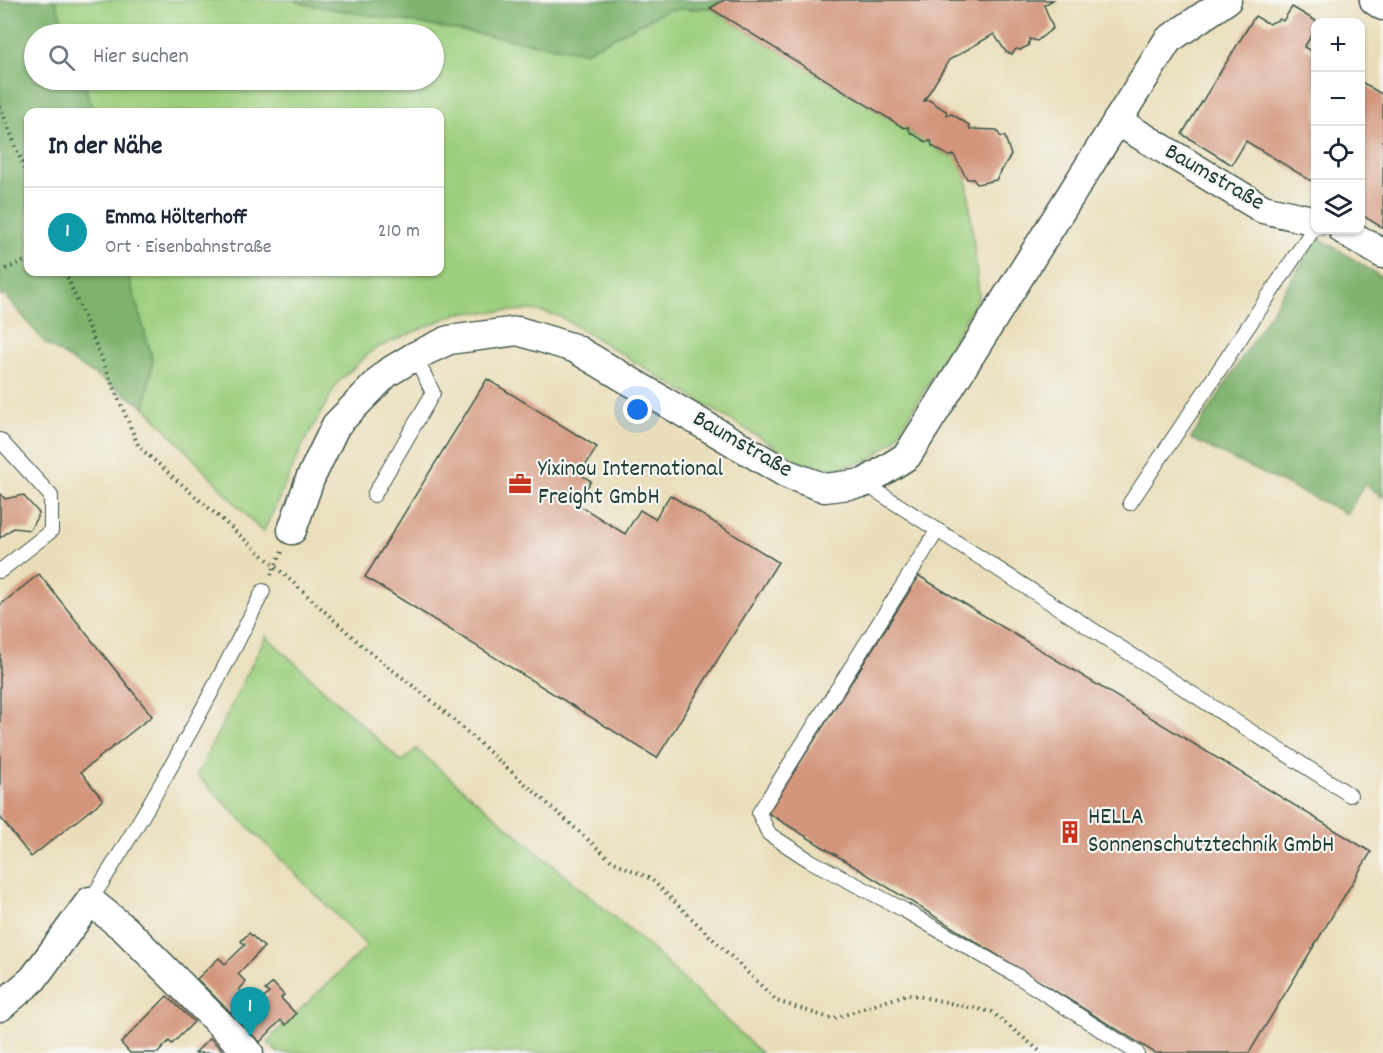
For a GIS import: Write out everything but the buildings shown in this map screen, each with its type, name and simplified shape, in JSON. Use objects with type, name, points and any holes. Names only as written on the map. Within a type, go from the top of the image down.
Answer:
[{"type":"street","name":"Baumstraße","points":[[292,530],[309,479],[336,425],[387,373],[415,356],[449,340],[518,332],[574,348],[672,403],[787,474],[825,488],[864,483],[907,456],[1168,40],[1227,0]]},
{"type":"street","points":[[1374,0],[1383,6]]},
{"type":"street","name":"Baumstraße","points":[[1117,121],[1263,209],[1311,222]]},
{"type":"street","points":[[1350,234],[1383,254]]},
{"type":"street","points":[[0,1007],[33,979],[90,901],[125,929],[249,1053]]},
{"type":"lane","points":[[1130,503],[1311,231]]},
{"type":"lane","points":[[374,495],[433,393],[415,356]]},
{"type":"lane","points":[[0,440],[51,496],[51,531],[0,571]]},
{"type":"lane","points":[[864,483],[1350,795]]},
{"type":"lane","points":[[937,531],[759,813],[769,834],[809,860],[904,910],[984,957],[1137,1053]]},
{"type":"lane","points":[[90,901],[135,832],[201,715],[263,591]]},
{"type":"path","points":[[0,106],[24,168]]},
{"type":"path","points":[[0,271],[24,262]]},
{"type":"path","points":[[67,276],[139,447],[368,651],[431,700],[612,861],[651,879],[777,1001],[832,1019],[908,994],[992,1012],[1042,1053]]},
{"type":"green space","points":[[0,0],[55,0],[63,24],[24,24],[24,90],[86,90],[92,108],[24,108],[24,276],[128,276],[153,361],[145,407],[46,344],[5,295],[0,296]]},
{"type":"green space","points":[[55,0],[294,0],[304,4],[421,24],[63,24]]},
{"type":"green space","points":[[294,0],[724,0],[710,8],[667,10],[585,52],[444,28],[444,24],[421,24],[304,4]]},
{"type":"green space","points":[[710,8],[904,128],[908,127],[910,132],[926,142],[931,141],[941,152],[955,156],[967,179],[979,296],[895,440],[869,460],[837,469],[802,463],[559,316],[533,310],[458,313],[374,349],[338,382],[304,443],[263,533],[145,407],[153,361],[128,276],[444,276],[444,108],[92,108],[86,90],[444,90],[444,28],[585,52],[667,10]]},
{"type":"green space","points":[[1318,237],[1383,278],[1383,497],[1364,484],[1348,514],[1191,439]]},
{"type":"green space","points":[[266,636],[402,762],[416,749],[648,946],[761,1053],[278,1053],[267,1041],[367,946],[197,775]]},
{"type":"place","name":"Yixinou International Freight GmbH","points":[[520,484]]},
{"type":"place","name":"HELLA Sonnenschutztechnik GmbH","points":[[1070,832]]},
{"type":"place","name":"Emma Hölterhoff","points":[[250,1037]]}]
